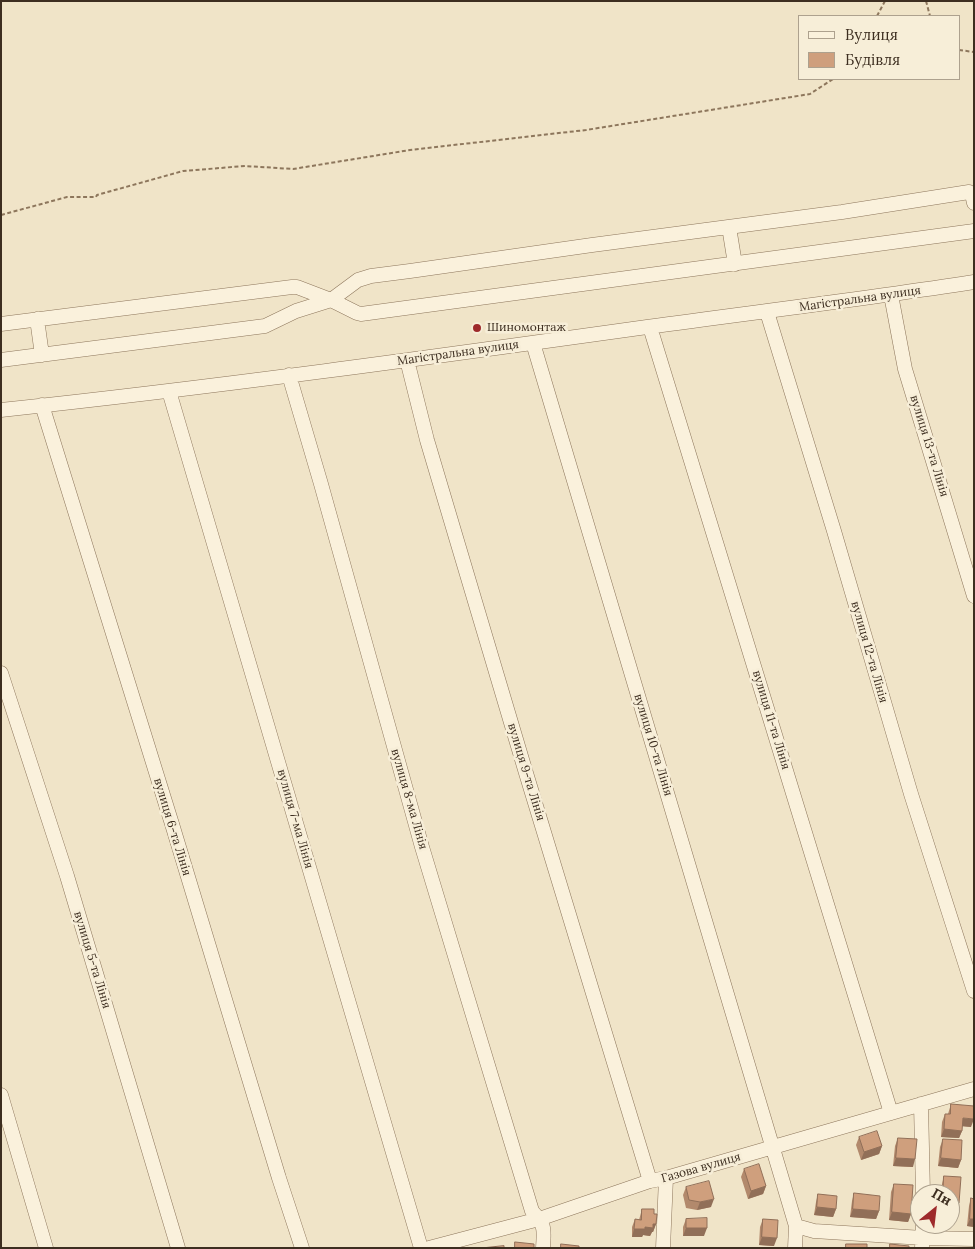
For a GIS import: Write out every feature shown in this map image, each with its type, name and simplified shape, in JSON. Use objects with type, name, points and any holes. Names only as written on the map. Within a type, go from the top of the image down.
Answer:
[{"type":"street","points":[[1,360],[265,326],[296,311],[331,300],[358,280],[371,276],[842,212],[969,192],[972,194],[974,203]]},
{"type":"street","points":[[729,227],[735,264]]},
{"type":"street","points":[[1,324],[283,287],[297,288],[331,300],[361,314],[974,231]]},
{"type":"street","name":"Магістральна вулиця","points":[[1,410],[169,391],[407,360],[891,295],[974,282]]},
{"type":"street","name":"вулиця 13-та Лінія","points":[[891,295],[905,369],[974,596]]},
{"type":"street","name":"вулиця 12-та Лінія","points":[[767,312],[834,531],[911,794],[974,992]]},
{"type":"street","points":[[38,319],[42,355]]},
{"type":"street","name":"вулиця 11-та Лінія","points":[[650,326],[891,1113]]},
{"type":"street","name":"вулиця 10-та Лінія","points":[[533,343],[774,1147],[796,1226],[795,1248]]},
{"type":"street","name":"вулиця 9-та Лінія","points":[[407,360],[430,450],[650,1181]]},
{"type":"street","name":"вулиця 8-ма Лінія","points":[[289,375],[422,847],[532,1211],[544,1226],[542,1248]]},
{"type":"street","name":"вулиця 7-ма Лінія","points":[[169,391],[421,1248]]},
{"type":"street","name":"вулиця 6-та Лінія","points":[[42,405],[276,1169],[302,1248]]},
{"type":"street","name":"вулиця 5-та Лінія","points":[[1,673],[67,876],[178,1248]]},
{"type":"street","name":"Газова вулиця","points":[[429,1248],[539,1219],[650,1181],[974,1089]]},
{"type":"street","points":[[1,1095],[46,1248]]},
{"type":"street","points":[[922,1104],[923,1184]]},
{"type":"street","points":[[662,1248],[666,1178]]},
{"type":"street","points":[[796,1226],[814,1232],[974,1239]]},
{"type":"path","points":[[878,15],[885,1]]},
{"type":"path","points":[[926,1],[930,15]]},
{"type":"path","points":[[960,50],[974,52]]},
{"type":"path","points":[[1,215],[67,197],[96,197],[96,195],[183,171],[245,166],[293,168],[410,150],[586,130],[810,94],[831,80]]},
{"type":"building","points":[[951,1104],[974,1106],[974,1119],[963,1118],[962,1131],[944,1129],[945,1114],[950,1114]]},
{"type":"building","points":[[877,1131],[882,1146],[864,1152],[859,1137]]},
{"type":"building","points":[[898,1138],[917,1139],[915,1159],[896,1158]]},
{"type":"building","points":[[943,1139],[962,1140],[961,1160],[941,1158]]},
{"type":"building","points":[[759,1164],[766,1186],[751,1191],[744,1169]]},
{"type":"building","points":[[944,1176],[961,1177],[960,1190],[960,1184],[944,1184]]},
{"type":"building","points":[[709,1181],[714,1199],[700,1202],[689,1200],[686,1187]]},
{"type":"building","points":[[894,1184],[910,1185],[910,1214],[892,1212]]},
{"type":"building","points":[[854,1193],[880,1196],[879,1211],[853,1209]]},
{"type":"building","points":[[818,1194],[837,1196],[836,1209],[817,1207]]},
{"type":"building","points":[[971,1198],[974,1199],[974,1219],[970,1219]]},
{"type":"building","points":[[642,1209],[654,1209],[654,1214],[657,1214],[656,1224],[653,1224],[653,1228],[634,1229],[635,1219],[641,1220]]},
{"type":"building","points":[[707,1218],[707,1228],[686,1228],[686,1219]]},
{"type":"building","points":[[763,1219],[778,1220],[777,1238],[762,1237]]},
{"type":"building","points":[[515,1242],[534,1244],[534,1248],[515,1248]]},
{"type":"building","points":[[561,1244],[579,1246],[579,1248],[561,1248]]},
{"type":"building","points":[[846,1244],[867,1244],[867,1248],[846,1248]]},
{"type":"building","points":[[890,1244],[909,1246],[909,1248],[890,1248]]},
{"type":"building","points":[[504,1246],[504,1248],[482,1248]]},
{"type":"place","name":"Шиномонтаж","points":[[477,328]]}]
